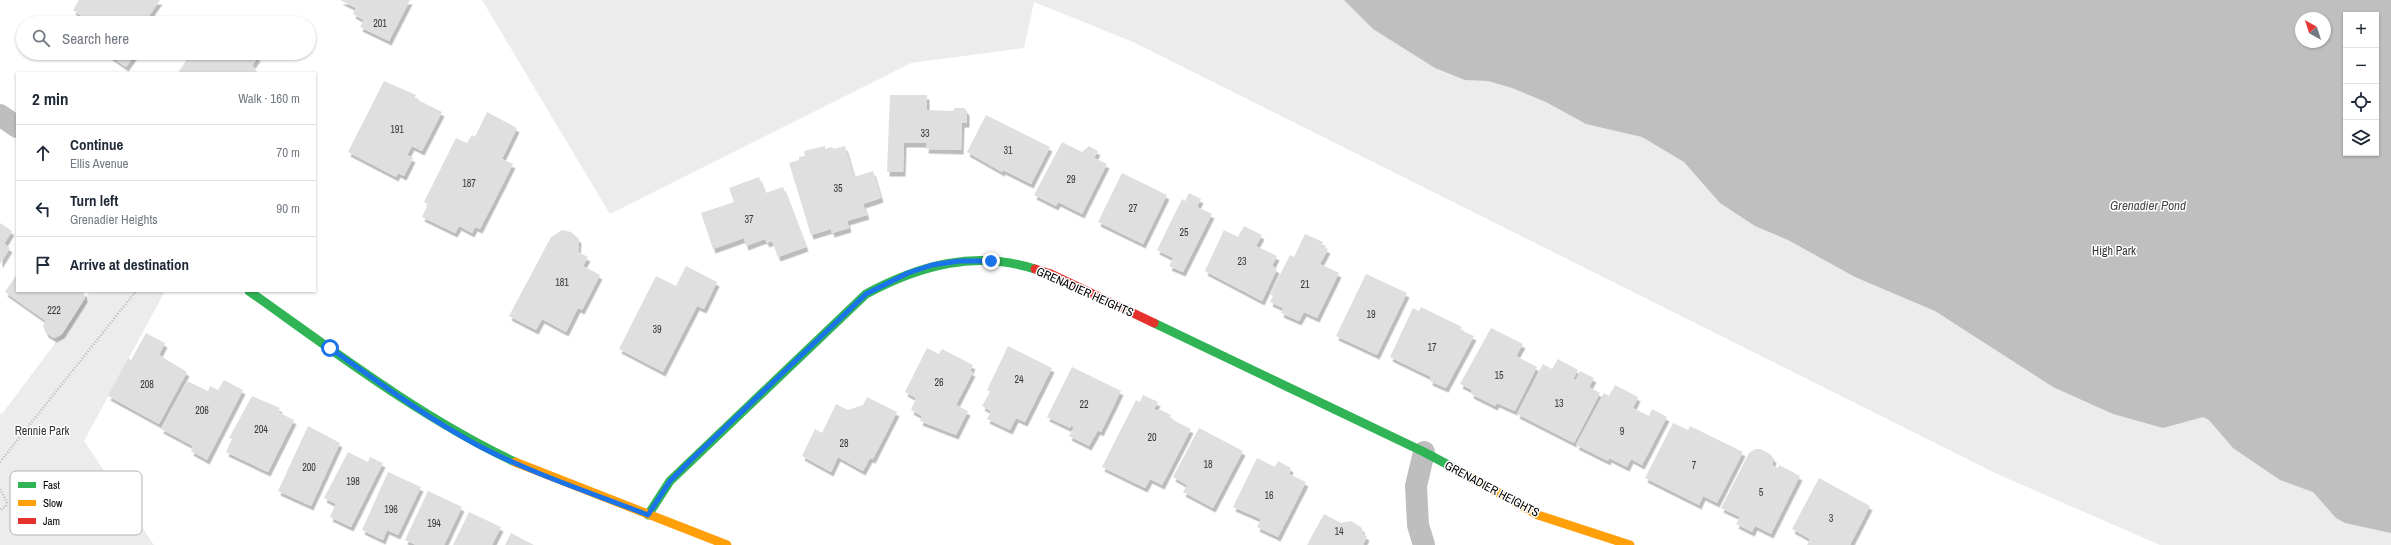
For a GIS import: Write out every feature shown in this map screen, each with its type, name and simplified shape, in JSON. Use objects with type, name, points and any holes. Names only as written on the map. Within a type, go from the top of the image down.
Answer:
[{"type":"street","points":[[0,115],[16,126]]},
{"type":"street","name":"GRENADIER HEIGHTS","points":[[648,515],[670,481],[866,294],[908,273],[932,265],[959,261],[991,261],[1019,264],[1051,274],[1424,452],[1538,515],[1630,545]]},
{"type":"street","points":[[250,292],[390,391],[479,445],[519,464],[727,545]]},
{"type":"street","points":[[1424,452],[1416,486],[1418,525],[1424,545]]},
{"type":"path","points":[[0,462],[135,292]]},
{"type":"path","points":[[0,489],[7,502],[6,506],[0,510]]},
{"type":"green space","name":"High Park","points":[[482,0],[2391,0],[2391,545],[2160,545],[1997,474],[1133,42],[1034,2],[1024,48],[911,63],[610,214]]},
{"type":"green space","name":"Rennie Park","points":[[89,292],[164,292],[84,441],[104,471],[10,471],[10,535],[142,535],[142,527],[154,545],[0,545],[0,413],[2,414],[62,334]]},
{"type":"water","name":"Grenadier Pond","points":[[1344,0],[2391,0],[2391,533],[2345,523],[2336,518],[2313,492],[2280,480],[2233,448],[2209,420],[2203,417],[2163,428],[2113,414],[2053,387],[1935,311],[1855,277],[1788,240],[1755,226],[1720,203],[1684,162],[1642,137],[1586,124],[1546,102],[1512,88],[1488,81],[1465,80],[1435,68],[1373,29]]},
{"type":"building","points":[[79,0],[160,0],[149,16],[82,16],[73,10]]},
{"type":"building","points":[[340,0],[410,0],[389,41],[360,27],[364,20],[353,14],[356,8]]},
{"type":"building","points":[[116,60],[131,60],[126,67]]},
{"type":"building","points":[[186,60],[256,60],[252,66],[256,69],[254,72],[179,72]]},
{"type":"building","points":[[384,81],[416,95],[414,98],[442,112],[422,151],[412,146],[407,155],[413,158],[404,176],[398,173],[396,177],[348,152]]},
{"type":"building","points":[[890,95],[927,95],[927,110],[953,111],[955,108],[964,108],[967,111],[967,123],[962,123],[961,150],[926,149],[927,143],[904,143],[903,172],[887,172]]},
{"type":"building","points":[[487,112],[517,128],[502,159],[513,164],[480,229],[475,227],[472,233],[459,226],[455,233],[422,217],[428,204],[424,202],[456,138],[467,143],[472,135],[475,137]]},
{"type":"building","points":[[986,115],[1050,147],[1031,184],[1003,170],[1002,172],[967,152]]},
{"type":"building","points":[[1062,142],[1082,152],[1089,146],[1098,151],[1094,158],[1107,164],[1082,214],[1058,202],[1056,206],[1034,195]]},
{"type":"building","points":[[825,146],[825,149],[832,147],[834,149],[845,146],[854,177],[873,171],[881,198],[863,204],[867,215],[847,221],[849,228],[832,233],[831,229],[811,235],[789,163],[799,160],[799,157],[805,156],[804,151]]},
{"type":"building","points":[[1122,173],[1167,195],[1143,244],[1098,222]]},
{"type":"building","points":[[759,177],[765,193],[783,187],[806,247],[778,257],[772,241],[767,243],[765,239],[746,246],[744,238],[713,249],[701,213],[734,202],[729,188]]},
{"type":"building","points":[[1189,193],[1201,199],[1197,207],[1212,214],[1183,272],[1169,266],[1173,258],[1157,250],[1182,199],[1185,201]]},
{"type":"building","points":[[0,223],[12,231],[4,244],[10,248],[0,264]]},
{"type":"building","points":[[1244,226],[1262,235],[1256,246],[1277,256],[1272,266],[1277,269],[1262,301],[1205,271],[1224,230],[1238,237]]},
{"type":"building","points":[[562,230],[571,232],[579,239],[578,252],[588,257],[583,266],[600,275],[582,310],[578,308],[566,332],[542,319],[536,330],[509,316],[551,237]]},
{"type":"building","points":[[1305,234],[1323,242],[1321,246],[1328,249],[1320,264],[1339,273],[1317,318],[1304,312],[1299,321],[1281,313],[1283,308],[1270,302],[1273,296],[1270,294],[1290,255],[1294,257]]},
{"type":"building","points":[[686,266],[717,282],[704,309],[697,306],[663,372],[619,349],[656,276],[676,286]]},
{"type":"building","points":[[1366,274],[1407,293],[1377,355],[1336,336]]},
{"type":"building","points":[[16,276],[16,292],[84,292],[85,298],[62,334],[54,338],[46,333],[43,326],[46,321],[5,292]]},
{"type":"building","points":[[1421,307],[1462,327],[1460,330],[1474,336],[1446,388],[1430,381],[1431,377],[1390,357],[1413,308],[1419,311]]},
{"type":"building","points":[[1491,328],[1523,344],[1516,356],[1537,367],[1515,411],[1497,403],[1495,406],[1471,394],[1472,390],[1460,384]]},
{"type":"building","points":[[146,333],[165,343],[159,355],[187,372],[159,424],[108,396],[128,358],[131,360]]},
{"type":"building","points":[[1008,346],[1052,368],[1025,422],[1016,418],[1010,430],[987,419],[991,411],[982,406],[990,392],[987,390]]},
{"type":"building","points":[[927,348],[939,354],[942,349],[973,365],[970,371],[973,372],[956,405],[968,411],[956,435],[920,421],[922,416],[911,410],[916,398],[905,392]]},
{"type":"building","points":[[1558,359],[1578,370],[1573,379],[1576,380],[1580,371],[1594,378],[1589,387],[1600,393],[1574,443],[1517,414],[1543,364],[1552,369]]},
{"type":"building","points":[[1072,367],[1121,391],[1101,432],[1098,430],[1089,446],[1069,436],[1074,427],[1071,425],[1070,428],[1047,417]]},
{"type":"building","points":[[224,380],[243,390],[207,460],[191,451],[193,446],[161,429],[187,381],[208,391],[210,386],[218,390]]},
{"type":"building","points":[[1615,385],[1638,397],[1633,408],[1649,416],[1652,409],[1667,417],[1642,465],[1631,459],[1627,467],[1609,458],[1608,461],[1576,445],[1604,393],[1609,396]]},
{"type":"building","points":[[1143,395],[1158,402],[1154,409],[1158,411],[1159,409],[1171,415],[1169,418],[1191,429],[1162,485],[1150,479],[1145,488],[1102,467],[1136,400],[1140,402]]},
{"type":"building","points":[[252,396],[280,408],[278,412],[294,420],[268,472],[226,452],[232,439],[229,438]]},
{"type":"building","points":[[867,397],[897,412],[873,459],[870,458],[863,471],[838,457],[831,472],[802,456],[815,429],[822,433],[836,404],[848,410],[863,405]]},
{"type":"building","points":[[1673,423],[1688,430],[1690,426],[1743,452],[1717,503],[1703,496],[1699,505],[1645,478]]},
{"type":"building","points":[[308,426],[340,443],[311,506],[278,491]]},
{"type":"building","points":[[1199,428],[1243,451],[1213,508],[1183,492],[1187,485],[1173,477]]},
{"type":"building","points":[[1755,449],[1761,449],[1770,454],[1774,459],[1772,465],[1778,468],[1779,465],[1800,476],[1771,534],[1755,526],[1752,532],[1736,524],[1740,517],[1721,508],[1749,453]]},
{"type":"building","points":[[348,452],[368,462],[370,457],[383,463],[351,527],[330,517],[336,504],[324,498]]},
{"type":"building","points":[[1257,458],[1275,467],[1278,461],[1291,468],[1289,474],[1306,482],[1278,537],[1257,527],[1261,519],[1233,507]]},
{"type":"building","points":[[388,472],[421,487],[398,535],[387,530],[383,540],[362,530]]},
{"type":"building","points":[[1819,478],[1870,506],[1850,545],[1807,545],[1810,539],[1792,529]]},
{"type":"building","points":[[428,491],[462,507],[444,545],[416,545],[405,540]]},
{"type":"building","points":[[469,512],[501,527],[492,545],[453,545]]},
{"type":"building","points":[[1324,514],[1341,523],[1351,521],[1362,528],[1363,534],[1367,536],[1363,545],[1307,545]]},
{"type":"building","points":[[511,533],[534,545],[505,545]]},
{"type":"traffic: fast","points":[[648,515],[670,481],[866,294],[907,275],[927,268],[948,264],[969,261],[991,261],[1013,263],[1035,269]]},
{"type":"traffic: fast","points":[[250,292],[346,360],[412,404],[445,425],[515,462]]},
{"type":"traffic: fast","points":[[1154,323],[1424,452],[1456,469]]},
{"type":"traffic: slow","points":[[515,462],[727,545]]},
{"type":"traffic: slow","points":[[1456,469],[1538,515],[1630,545]]},
{"type":"traffic: jam","points":[[1035,269],[1051,274],[1154,323]]},
{"type":"route","points":[[330,348],[390,391],[479,445],[519,464],[648,515],[670,481],[866,294],[908,273],[932,265],[959,261],[991,261]]}]
